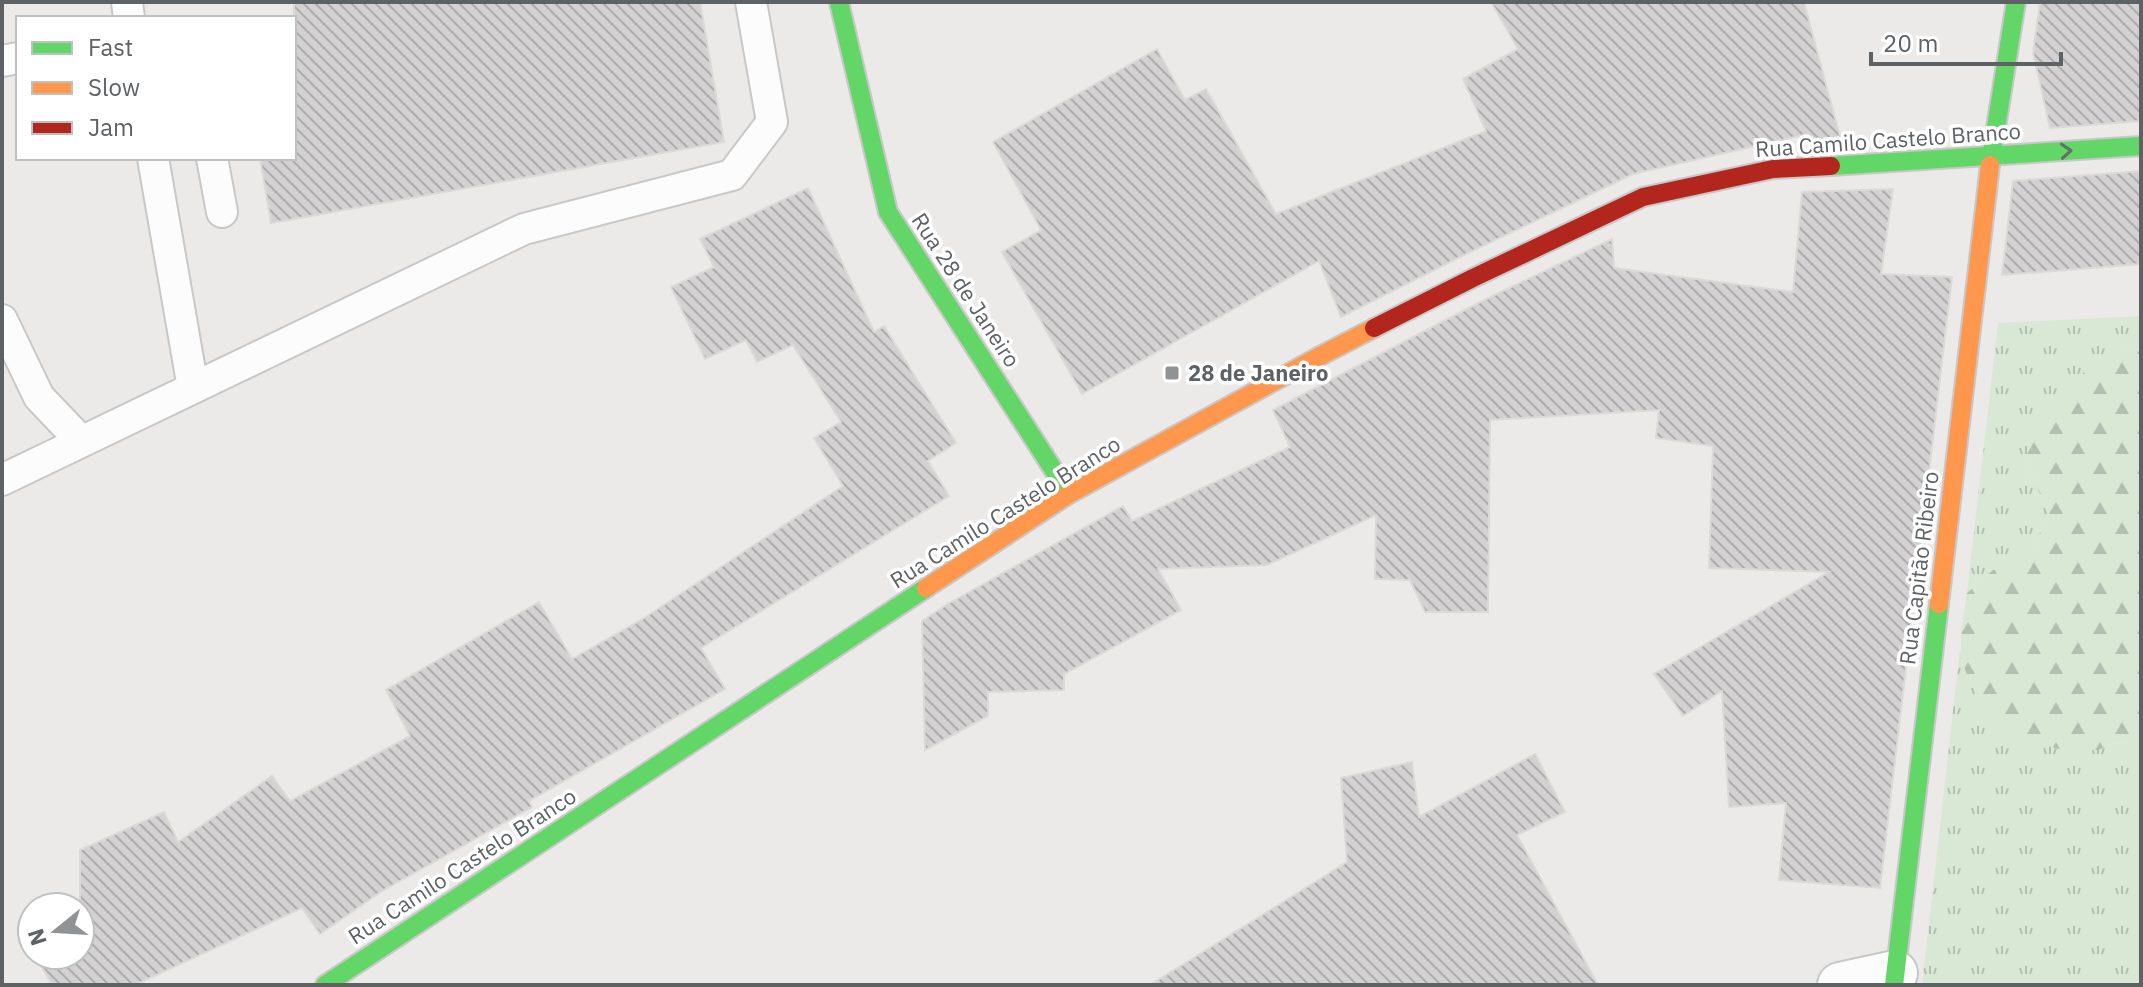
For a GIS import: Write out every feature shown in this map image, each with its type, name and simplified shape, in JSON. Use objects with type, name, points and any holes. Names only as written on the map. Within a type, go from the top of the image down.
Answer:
[{"type":"street","name":"Rua 28 de Janeiro","points":[[839,2],[888,212],[1069,494]]},
{"type":"street","name":"Rua Capitão Ribeiro","points":[[1895,979],[1991,157],[2016,2]]},
{"type":"street","name":"Rua Camilo Castelo Branco","points":[[325,985],[1069,494],[1322,355],[1473,278],[1643,197],[1773,169],[2141,146]]},
{"type":"street","points":[[1840,985],[1895,979]]},
{"type":"lane","points":[[2,480],[524,229],[732,175],[772,122],[751,2]]},
{"type":"lane","points":[[153,160],[193,388]]},
{"type":"lane","points":[[212,160],[222,212]]},
{"type":"lane","points":[[2,320],[39,397],[81,441]]},
{"type":"green space","points":[[2141,316],[2141,351],[2122,345],[2025,459],[2048,513],[2035,544],[2017,565],[1993,570],[1967,593],[1998,323]]},
{"type":"green space","points":[[2122,345],[2141,351],[2141,748],[2123,742],[2092,751],[2076,751],[2037,742],[2000,719],[1985,704],[1964,668],[1962,627],[1967,593],[1993,570],[2017,564],[2035,544],[2048,513],[2025,459],[2039,424],[2091,364]]},
{"type":"green space","points":[[1960,649],[1968,675],[2102,749],[2122,742],[2141,748],[2141,985],[1922,985]]},
{"type":"building","points":[[294,2],[700,2],[724,142],[271,223],[260,160],[296,160]]},
{"type":"building","points":[[1491,2],[1804,2],[1841,140],[1807,142],[1808,134],[1633,174],[1341,317],[1319,261],[1082,394],[1002,252],[1041,230],[993,142],[1157,49],[1185,100],[1206,89],[1276,214],[1486,131],[1463,79],[1518,49]]},
{"type":"building","points":[[2040,2],[2141,2],[2141,121],[2050,128],[2033,53]]},
{"type":"building","points":[[2141,171],[2141,264],[2002,275],[2013,181]]},
{"type":"building","points":[[808,188],[874,332],[884,326],[956,443],[928,461],[949,496],[701,648],[725,689],[529,801],[532,807],[382,891],[320,934],[302,908],[135,985],[52,985],[44,971],[96,971],[96,891],[80,891],[80,850],[164,812],[178,842],[272,776],[290,801],[410,736],[386,690],[539,602],[572,659],[641,620],[843,486],[814,438],[841,422],[793,345],[757,362],[746,340],[705,359],[671,287],[714,267],[700,239]]},
{"type":"building","points":[[1893,189],[1881,274],[1952,277],[1880,888],[1779,880],[1786,803],[1729,807],[1722,691],[1683,716],[1654,674],[1829,572],[1709,568],[1713,446],[1656,438],[1659,410],[1490,420],[1488,612],[1425,612],[1410,580],[1375,579],[1376,515],[1267,565],[1158,569],[1181,610],[1064,674],[1064,690],[988,692],[988,716],[925,750],[922,621],[1123,506],[1132,521],[1290,447],[1273,410],[1484,300],[1612,239],[1614,268],[1793,292],[1802,192]]},
{"type":"building","points":[[1535,754],[1565,812],[1517,835],[1598,985],[1150,985],[1347,862],[1341,778],[1412,762],[1419,817]]},
{"type":"traffic: fast","points":[[839,2],[888,212],[1069,494]]},
{"type":"traffic: fast","points":[[1990,165],[2016,2]]},
{"type":"traffic: fast","points":[[1831,166],[2141,146]]},
{"type":"traffic: fast","points":[[325,985],[926,588]]},
{"type":"traffic: fast","points":[[1894,985],[1939,604]]},
{"type":"traffic: slow","points":[[1939,604],[1990,165]]},
{"type":"traffic: slow","points":[[926,588],[1069,494],[1374,328]]},
{"type":"traffic: jam","points":[[1374,328],[1643,197],[1773,169],[1831,166]]},
{"type":"place","name":"28 de Janeiro","points":[[1172,373]]}]
